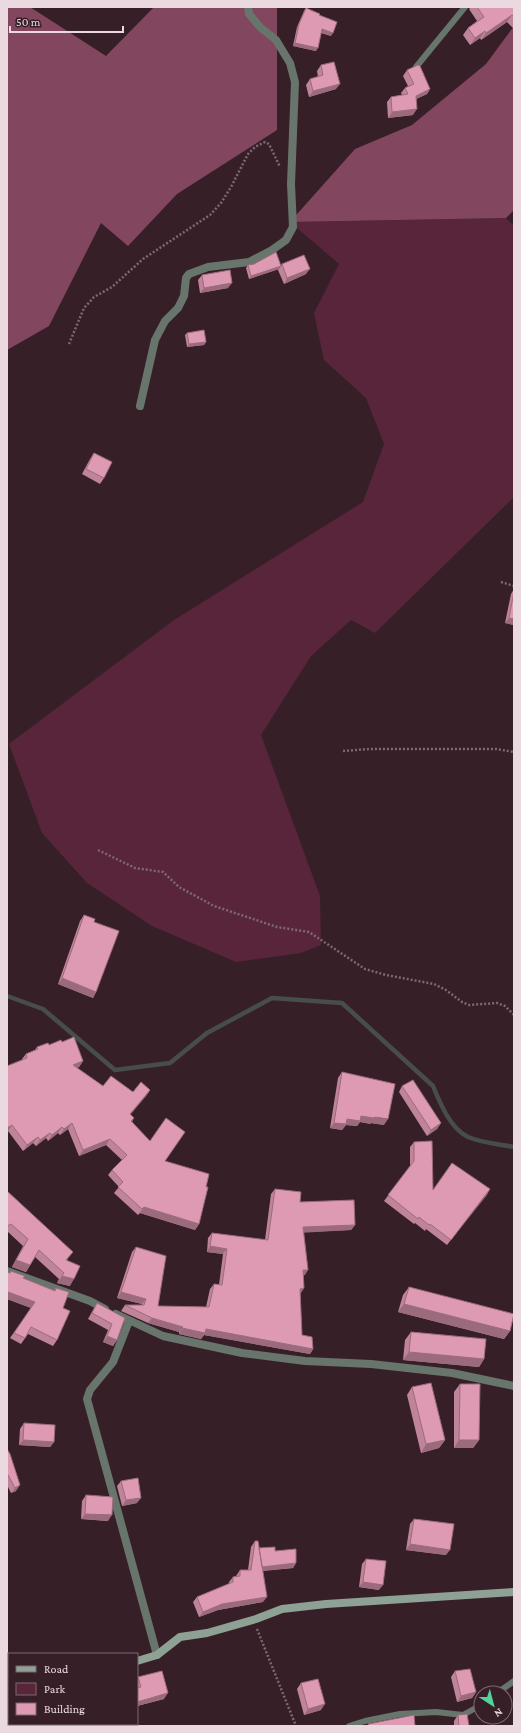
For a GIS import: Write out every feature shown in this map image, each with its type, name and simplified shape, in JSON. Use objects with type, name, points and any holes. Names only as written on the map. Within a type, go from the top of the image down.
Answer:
[{"type":"main road","points":[[138,1661],[157,1655],[180,1637],[207,1633],[282,1609],[326,1604],[514,1592]]},
{"type":"street","points":[[140,406],[155,340],[165,322],[178,308],[184,296],[186,278],[194,272],[208,267],[249,262],[272,250],[286,240],[293,227],[291,184],[295,82],[290,62],[276,40],[260,27],[249,14],[248,7]]},
{"type":"street","points":[[7,1271],[90,1301],[163,1336],[242,1353],[305,1361],[371,1364],[452,1373],[514,1386]]},
{"type":"street","points":[[129,1321],[113,1362],[90,1390],[87,1399],[157,1655]]},
{"type":"lane","points":[[416,67],[465,7]]},
{"type":"lane","points":[[349,1726],[365,1721],[400,1714],[436,1712],[463,1715],[473,1709]]},
{"type":"path","points":[[69,344],[84,308],[94,297],[112,287],[143,259],[210,215],[232,188],[248,154],[254,147],[265,142],[269,144],[279,165],[291,184]]},
{"type":"path","points":[[501,582],[514,586]]},
{"type":"path","points":[[343,751],[369,749],[496,749],[514,752]]},
{"type":"path","points":[[98,850],[135,868],[163,872],[180,887],[214,906],[277,927],[309,932],[365,969],[386,975],[434,984],[469,1005],[497,1003],[505,1006],[514,1015]]},
{"type":"path","points":[[256,1618],[257,1632],[296,1726]]},
{"type":"green space","points":[[506,218],[514,226],[514,497],[375,633],[351,620],[311,656],[261,735],[320,896],[321,945],[301,953],[236,962],[152,926],[87,883],[42,833],[9,744],[174,620],[363,502],[384,444],[366,398],[324,360],[314,313],[339,264],[290,222]]},
{"type":"shaded area","points":[[7,7],[30,7],[106,56],[154,7],[277,7],[277,130],[177,194],[128,246],[101,223],[49,326],[7,350]]},
{"type":"shaded area","points":[[514,26],[514,210],[506,218],[290,222],[355,149],[412,125],[486,64]]},
{"type":"building","points":[[477,7],[514,7],[514,16],[512,15],[486,33],[485,31],[475,38],[468,28],[484,17]]},
{"type":"building","points":[[306,8],[337,22],[333,33],[322,29],[318,48],[295,43],[299,24]]},
{"type":"building","points":[[334,62],[340,84],[313,91],[310,79],[323,75],[321,65]]},
{"type":"building","points":[[418,65],[420,66],[430,89],[416,96],[417,109],[392,112],[391,97],[408,94],[405,88],[414,84],[407,70]]},
{"type":"building","points":[[276,252],[281,266],[251,276],[248,265],[254,264]]},
{"type":"building","points":[[304,255],[310,269],[287,278],[282,264]]},
{"type":"building","points":[[230,270],[232,283],[204,288],[202,275]]},
{"type":"building","points":[[204,330],[206,342],[189,344],[187,333]]},
{"type":"building","points":[[94,453],[112,462],[104,478],[86,469]]},
{"type":"building","points":[[514,592],[514,619],[509,618]]},
{"type":"building","points":[[84,915],[95,919],[94,922],[119,931],[96,992],[62,978]]},
{"type":"building","points":[[74,1037],[83,1061],[73,1065],[103,1086],[111,1076],[133,1092],[141,1082],[150,1090],[130,1114],[134,1118],[131,1121],[150,1141],[166,1118],[185,1132],[165,1161],[209,1174],[206,1187],[208,1187],[199,1224],[144,1207],[142,1209],[118,1187],[123,1182],[112,1170],[127,1155],[110,1139],[83,1150],[72,1123],[64,1129],[62,1127],[52,1135],[50,1133],[40,1140],[38,1137],[27,1145],[12,1125],[7,1128],[7,1066],[27,1058],[26,1054],[38,1049],[37,1047],[48,1043],[49,1045],[61,1040],[62,1042]]},
{"type":"building","points":[[342,1072],[395,1084],[388,1119],[361,1116],[360,1121],[347,1119],[346,1124],[334,1123]]},
{"type":"building","points":[[413,1080],[441,1123],[431,1130],[402,1086]]},
{"type":"building","points":[[432,1141],[433,1190],[452,1163],[490,1189],[451,1240],[419,1217],[418,1219],[388,1195],[414,1161],[414,1142]]},
{"type":"building","points":[[275,1189],[301,1192],[300,1202],[354,1200],[355,1225],[303,1227],[308,1270],[303,1270],[304,1288],[300,1289],[302,1335],[312,1337],[313,1349],[206,1329],[205,1333],[182,1328],[183,1327],[152,1318],[125,1305],[144,1305],[146,1299],[121,1292],[136,1247],[166,1256],[158,1306],[209,1307],[214,1284],[222,1285],[227,1249],[210,1246],[212,1233],[268,1240]]},
{"type":"building","points":[[7,1191],[73,1252],[66,1260],[80,1266],[74,1279],[62,1276],[64,1273],[39,1250],[30,1265],[16,1260],[28,1239],[11,1224],[7,1226]]},
{"type":"building","points":[[11,1271],[25,1276],[23,1278],[55,1291],[56,1288],[69,1292],[63,1308],[70,1311],[57,1340],[31,1327],[25,1338],[14,1333],[35,1302],[8,1292],[7,1294],[7,1272],[10,1273]]},
{"type":"building","points":[[409,1287],[514,1314],[510,1331],[404,1304]]},
{"type":"building","points":[[97,1303],[125,1318],[117,1340],[107,1336],[112,1324],[92,1313]]},
{"type":"building","points":[[411,1332],[486,1339],[484,1359],[409,1352]]},
{"type":"building","points":[[431,1383],[445,1440],[426,1444],[412,1387]]},
{"type":"building","points":[[460,1384],[480,1384],[479,1440],[459,1440]]},
{"type":"building","points":[[24,1423],[55,1425],[54,1442],[23,1440]]},
{"type":"building","points":[[7,1449],[20,1485],[15,1488],[7,1473]]},
{"type":"building","points":[[138,1478],[141,1498],[126,1500],[121,1481]]},
{"type":"building","points":[[86,1495],[113,1497],[112,1515],[85,1514]]},
{"type":"building","points":[[414,1519],[454,1524],[450,1550],[410,1544]]},
{"type":"building","points":[[255,1541],[258,1541],[267,1597],[222,1604],[203,1612],[197,1597],[233,1582],[233,1577],[240,1576],[240,1570],[251,1570]]},
{"type":"building","points":[[275,1547],[275,1551],[296,1549],[296,1563],[262,1567],[259,1548]]},
{"type":"building","points":[[366,1559],[386,1561],[383,1585],[363,1582]]},
{"type":"building","points":[[470,1669],[474,1685],[473,1693],[461,1696],[455,1671]]},
{"type":"building","points":[[162,1671],[168,1693],[138,1702],[138,1688],[141,1687],[138,1677]]},
{"type":"building","points":[[318,1679],[325,1704],[308,1709],[301,1683]]},
{"type":"building","points":[[467,1714],[469,1726],[459,1726],[458,1715]]},
{"type":"building","points":[[414,1715],[415,1726],[369,1726],[368,1724]]},
{"type":"waterway","points":[[7,996],[43,1009],[115,1070],[170,1063],[207,1033],[272,998],[342,1003],[433,1086],[446,1114],[456,1128],[468,1137],[479,1141],[514,1147]]}]
